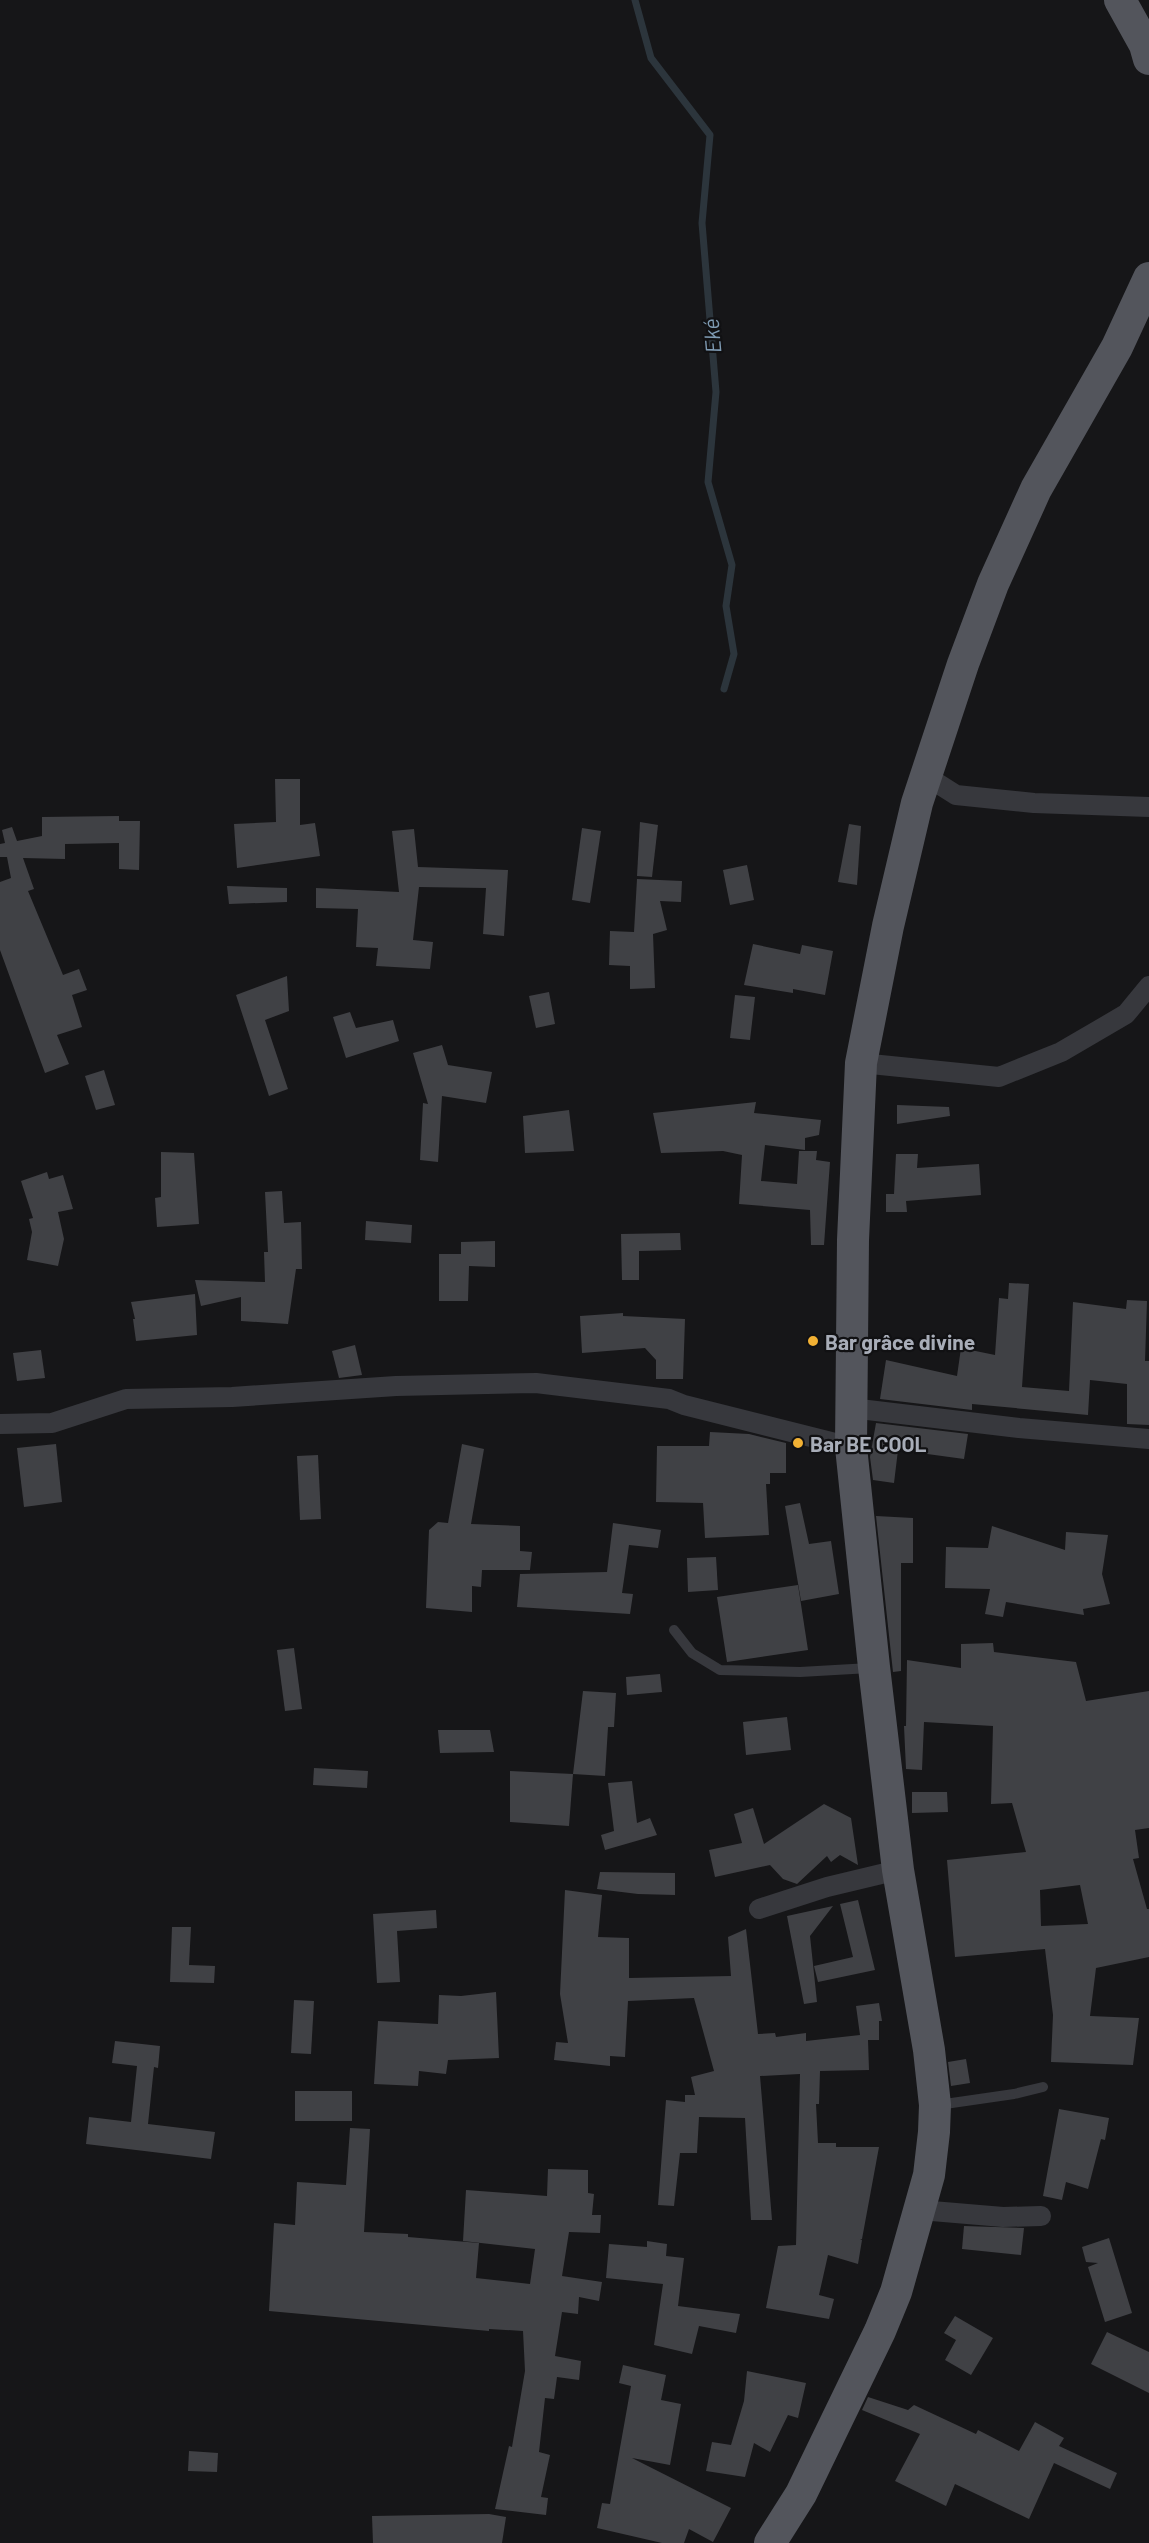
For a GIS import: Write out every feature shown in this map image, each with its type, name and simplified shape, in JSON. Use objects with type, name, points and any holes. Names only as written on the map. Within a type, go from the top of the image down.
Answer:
[{"type":"main road","points":[[1120,0],[1145,45],[1149,59]]},
{"type":"main road","points":[[770,2543],[801,2494],[880,2331],[896,2292],[929,2175],[935,2105],[929,2050],[898,1870],[851,1447],[853,1240],[861,1063],[888,926],[917,803],[966,654],[993,584],[1036,489],[1117,347],[1149,278]]},
{"type":"street","points":[[926,776],[956,795],[1034,803],[1149,807]]},
{"type":"street","points":[[861,1063],[999,1077],[1061,1052],[1126,1014],[1149,986]]},
{"type":"street","points":[[1126,1014],[1149,1012]]},
{"type":"street","points":[[0,1424],[52,1423],[126,1399],[232,1397],[396,1386],[536,1383],[669,1399],[684,1405],[851,1447]]},
{"type":"street","points":[[851,1408],[1019,1428],[1149,1439]]},
{"type":"street","points":[[759,1909],[827,1887],[898,1870]]},
{"type":"street","points":[[920,2210],[1003,2217],[1041,2216]]},
{"type":"lane","points":[[674,1630],[692,1653],[720,1670],[800,1672],[874,1667]]},
{"type":"lane","points":[[935,2105],[1014,2094],[1043,2087]]},
{"type":"building","points":[[275,779],[300,779],[300,825],[315,823],[320,856],[237,868],[234,824],[276,822]]},
{"type":"building","points":[[119,816],[119,821],[140,821],[139,870],[119,869],[119,843],[65,844],[65,859],[23,858],[34,889],[28,891],[63,975],[79,969],[87,990],[72,995],[82,1027],[57,1035],[69,1064],[45,1073],[0,950],[0,882],[11,878],[7,857],[0,857],[0,844],[5,843],[2,830],[12,827],[17,841],[42,836],[42,817]]},
{"type":"building","points":[[640,822],[658,825],[652,877],[637,876]]},
{"type":"building","points":[[849,824],[861,826],[857,885],[838,882]]},
{"type":"building","points":[[582,828],[601,831],[590,903],[572,900]]},
{"type":"building","points":[[414,829],[418,867],[508,870],[504,936],[483,934],[486,888],[419,887],[413,940],[433,942],[430,969],[376,966],[378,948],[356,947],[358,909],[316,908],[316,888],[399,892],[392,831]]},
{"type":"building","points":[[747,865],[754,900],[730,905],[723,870]]},
{"type":"building","points":[[637,879],[682,881],[681,902],[660,901],[667,930],[653,934],[655,988],[630,989],[630,966],[609,965],[610,931],[634,932]]},
{"type":"building","points":[[227,886],[287,888],[287,902],[229,904]]},
{"type":"building","points":[[753,944],[800,954],[802,945],[833,951],[825,995],[793,989],[793,993],[744,985]]},
{"type":"building","points":[[287,976],[289,1011],[265,1020],[288,1089],[269,1096],[236,995]]},
{"type":"building","points":[[549,992],[555,1024],[536,1028],[529,996]]},
{"type":"building","points":[[735,995],[755,997],[750,1040],[730,1038]]},
{"type":"building","points":[[350,1012],[356,1028],[393,1020],[399,1041],[346,1058],[333,1017]]},
{"type":"building","points":[[442,1045],[448,1065],[492,1072],[486,1103],[442,1096],[438,1162],[420,1160],[423,1103],[428,1104],[413,1053]]},
{"type":"building","points":[[104,1070],[115,1105],[96,1110],[85,1076]]},
{"type":"building","points":[[756,1102],[754,1113],[821,1120],[819,1135],[805,1138],[805,1150],[765,1145],[761,1181],[797,1184],[799,1151],[817,1151],[816,1160],[830,1162],[824,1245],[811,1245],[810,1210],[739,1204],[742,1155],[723,1151],[661,1153],[653,1113]]},
{"type":"building","points":[[897,1105],[949,1107],[950,1116],[897,1124]]},
{"type":"building","points":[[569,1110],[574,1151],[525,1153],[523,1116]]},
{"type":"building","points":[[161,1152],[194,1153],[199,1224],[157,1227],[155,1198],[161,1197]]},
{"type":"building","points":[[896,1154],[918,1154],[917,1168],[979,1164],[981,1195],[906,1201],[907,1212],[886,1212],[886,1194],[894,1194]]},
{"type":"building","points":[[47,1172],[49,1179],[63,1175],[73,1209],[58,1212],[64,1239],[58,1266],[27,1260],[32,1232],[29,1219],[33,1218],[21,1181]]},
{"type":"building","points":[[282,1191],[284,1223],[301,1222],[302,1269],[296,1269],[288,1324],[241,1321],[241,1297],[201,1306],[195,1280],[265,1282],[264,1252],[268,1252],[265,1192]]},
{"type":"building","points":[[366,1221],[412,1225],[411,1243],[365,1240]]},
{"type":"building","points":[[680,1233],[681,1250],[639,1251],[639,1280],[622,1280],[621,1234]]},
{"type":"building","points":[[495,1241],[495,1267],[469,1266],[468,1301],[439,1301],[439,1254],[461,1254],[461,1242]]},
{"type":"building","points":[[1009,1283],[1029,1284],[1022,1387],[1069,1391],[1073,1302],[1126,1309],[1127,1300],[1147,1301],[1145,1361],[1149,1361],[1149,1425],[1127,1424],[1127,1384],[1090,1380],[1088,1415],[972,1404],[972,1410],[880,1399],[886,1360],[957,1376],[961,1348],[995,1355],[999,1298],[1008,1299]]},
{"type":"building","points":[[195,1294],[197,1335],[136,1341],[133,1319],[135,1319],[131,1302]]},
{"type":"building","points":[[623,1313],[623,1316],[685,1319],[683,1379],[656,1379],[656,1360],[645,1348],[582,1353],[580,1316]]},
{"type":"building","points":[[355,1345],[362,1375],[339,1378],[332,1351]]},
{"type":"building","points":[[41,1350],[45,1378],[17,1381],[13,1353]]},
{"type":"building","points":[[876,1423],[968,1434],[964,1459],[898,1450],[894,1483],[873,1480],[870,1457]]},
{"type":"building","points":[[710,1432],[749,1434],[786,1443],[786,1473],[770,1473],[770,1484],[766,1484],[769,1535],[705,1538],[703,1503],[656,1502],[657,1446],[709,1446]]},
{"type":"building","points":[[56,1444],[62,1502],[24,1507],[17,1448]]},
{"type":"building","points":[[462,1444],[484,1449],[471,1524],[520,1526],[520,1551],[532,1552],[530,1570],[482,1570],[481,1587],[472,1586],[472,1612],[426,1608],[429,1530],[438,1522],[448,1523]]},
{"type":"building","points":[[318,1455],[321,1519],[300,1520],[297,1456]]},
{"type":"building","points":[[800,1503],[809,1544],[831,1541],[839,1594],[801,1601],[785,1506]]},
{"type":"building","points":[[876,1516],[913,1518],[913,1563],[901,1563],[901,1671],[893,1672]]},
{"type":"building","points":[[613,1523],[661,1530],[658,1548],[629,1545],[622,1593],[633,1594],[630,1614],[517,1607],[520,1574],[607,1572]]},
{"type":"building","points":[[992,1526],[1065,1550],[1066,1532],[1108,1535],[1102,1574],[1110,1604],[1083,1609],[1084,1615],[1006,1602],[1003,1617],[985,1614],[990,1589],[945,1588],[946,1547],[988,1548]]},
{"type":"building","points":[[716,1557],[718,1590],[688,1592],[687,1558]]},
{"type":"building","points":[[798,1585],[808,1650],[727,1662],[717,1597]]},
{"type":"building","points":[[993,1643],[994,1652],[1076,1662],[1086,1701],[1149,1691],[1149,1828],[1135,1830],[1139,1858],[1133,1859],[1147,1909],[1149,1909],[1149,1957],[1096,1968],[1090,2016],[1139,2018],[1133,2065],[1051,2062],[1053,2015],[1045,1949],[955,1957],[947,1860],[1026,1852],[1012,1803],[991,1804],[993,1726],[924,1722],[922,1770],[906,1769],[904,1726],[906,1726],[907,1660],[961,1668],[961,1644]],"holes":[[[1080,1885],[1088,1924],[1041,1926],[1040,1890]]]},
{"type":"building","points":[[294,1648],[302,1709],[285,1711],[277,1650]]},
{"type":"building","points":[[660,1674],[662,1692],[627,1695],[626,1677]]},
{"type":"building","points":[[583,1691],[616,1693],[614,1727],[608,1727],[605,1776],[573,1774]]},
{"type":"building","points":[[787,1717],[791,1750],[746,1755],[743,1722]]},
{"type":"building","points":[[438,1730],[490,1730],[494,1752],[440,1753]]},
{"type":"building","points":[[314,1768],[368,1771],[367,1788],[313,1785]]},
{"type":"building","points":[[510,1771],[573,1774],[569,1826],[510,1822]]},
{"type":"building","points":[[632,1781],[637,1823],[650,1818],[657,1835],[605,1850],[601,1835],[614,1831],[608,1783]]},
{"type":"building","points":[[912,1792],[947,1792],[948,1812],[912,1813]]},
{"type":"building","points":[[824,1804],[851,1818],[858,1865],[840,1855],[831,1862],[827,1856],[797,1884],[783,1879],[770,1865],[715,1877],[709,1850],[742,1843],[734,1814],[753,1808],[764,1844]]},
{"type":"building","points":[[600,1872],[675,1873],[675,1895],[638,1894],[597,1889]]},
{"type":"building","points":[[565,1890],[602,1895],[598,1937],[629,1938],[629,1978],[731,1976],[728,1937],[746,1929],[758,2034],[775,2033],[776,2037],[806,2033],[806,2041],[860,2035],[856,2006],[879,2003],[882,2021],[879,2021],[879,2040],[868,2040],[869,2070],[820,2071],[819,2104],[816,2104],[818,2143],[836,2143],[836,2147],[879,2147],[862,2239],[860,2239],[862,2240],[858,2264],[828,2255],[819,2295],[834,2299],[829,2319],[766,2308],[778,2246],[796,2245],[800,2074],[760,2076],[772,2220],[751,2220],[745,2118],[699,2117],[697,2153],[680,2153],[674,2206],[658,2205],[666,2100],[685,2102],[685,2095],[695,2095],[691,2077],[714,2071],[694,1998],[628,2001],[625,2057],[610,2056],[610,2066],[554,2060],[556,2042],[568,2043],[560,1994]]},
{"type":"building","points":[[858,1900],[875,1970],[818,1982],[814,1966],[853,1957],[840,1904]]},
{"type":"building","points":[[833,1906],[810,1936],[817,2002],[804,2004],[787,1916]]},
{"type":"building","points":[[436,1910],[437,1928],[397,1931],[400,1982],[377,1983],[373,1914]]},
{"type":"building","points":[[172,1927],[191,1927],[189,1965],[215,1966],[214,1983],[170,1982]]},
{"type":"building","points":[[496,1992],[499,2058],[448,2060],[446,2074],[419,2071],[418,2086],[374,2084],[378,2021],[438,2024],[439,1995],[461,1996]]},
{"type":"building","points":[[294,2000],[314,2001],[311,2054],[291,2053]]},
{"type":"building","points":[[115,2041],[160,2046],[158,2068],[154,2067],[148,2124],[215,2132],[211,2159],[86,2144],[89,2117],[131,2122],[137,2066],[112,2063]]},
{"type":"building","points":[[966,2059],[970,2083],[951,2086],[948,2062]]},
{"type":"building","points":[[295,2091],[352,2091],[352,2121],[295,2121]]},
{"type":"building","points":[[1059,2109],[1109,2118],[1105,2140],[1101,2139],[1088,2189],[1066,2182],[1062,2200],[1043,2196]]},
{"type":"building","points":[[350,2128],[370,2129],[364,2232],[408,2234],[408,2237],[479,2243],[476,2278],[530,2284],[535,2249],[463,2241],[466,2190],[547,2196],[548,2169],[588,2170],[588,2193],[594,2194],[592,2215],[601,2215],[600,2233],[569,2232],[562,2276],[602,2282],[599,2301],[579,2297],[578,2314],[562,2312],[555,2356],[581,2361],[579,2380],[557,2377],[554,2399],[545,2398],[539,2452],[550,2455],[541,2497],[548,2498],[546,2515],[495,2509],[509,2446],[512,2447],[525,2371],[523,2331],[489,2329],[489,2331],[269,2311],[274,2223],[295,2225],[297,2182],[346,2185]]},
{"type":"building","points":[[964,2226],[1024,2228],[1021,2255],[962,2249]]},
{"type":"building","points":[[1109,2238],[1132,2313],[1105,2322],[1088,2267],[1098,2263],[1086,2262],[1082,2247]]},
{"type":"building","points":[[647,2241],[667,2244],[666,2256],[684,2258],[678,2306],[740,2314],[736,2333],[699,2326],[692,2354],[654,2345],[663,2284],[606,2278],[609,2244],[647,2247]]},
{"type":"building","points":[[955,2316],[993,2338],[971,2375],[945,2360],[956,2340],[944,2333]]},
{"type":"building","points":[[1107,2332],[1149,2352],[1149,2393],[1091,2364]]},
{"type":"building","points":[[623,2365],[666,2375],[661,2400],[681,2404],[670,2465],[632,2458],[731,2508],[713,2542],[689,2529],[684,2543],[662,2543],[597,2528],[602,2503],[610,2504],[631,2386],[619,2383]]},
{"type":"building","points":[[747,2371],[806,2383],[798,2418],[788,2415],[770,2452],[754,2443],[745,2477],[706,2471],[712,2442],[731,2445],[744,2401]]},
{"type":"building","points":[[868,2397],[908,2410],[914,2405],[976,2434],[978,2430],[1019,2451],[1035,2422],[1064,2438],[1059,2446],[1117,2473],[1110,2489],[1054,2463],[1029,2519],[955,2484],[946,2506],[895,2481],[920,2434],[862,2410]]},
{"type":"building","points":[[189,2451],[218,2453],[217,2472],[188,2471]]},
{"type":"building","points":[[489,2514],[506,2517],[502,2543],[373,2543],[372,2516]]},
{"type":"waterway","name":"Eké","points":[[635,0],[651,58],[710,135],[702,223],[716,392],[708,482],[732,565],[726,606],[734,654],[724,689]]},
{"type":"place","name":"Bar grâce divine","points":[[813,1341]]},
{"type":"place","name":"Bar BE COOL","points":[[798,1443]]}]
